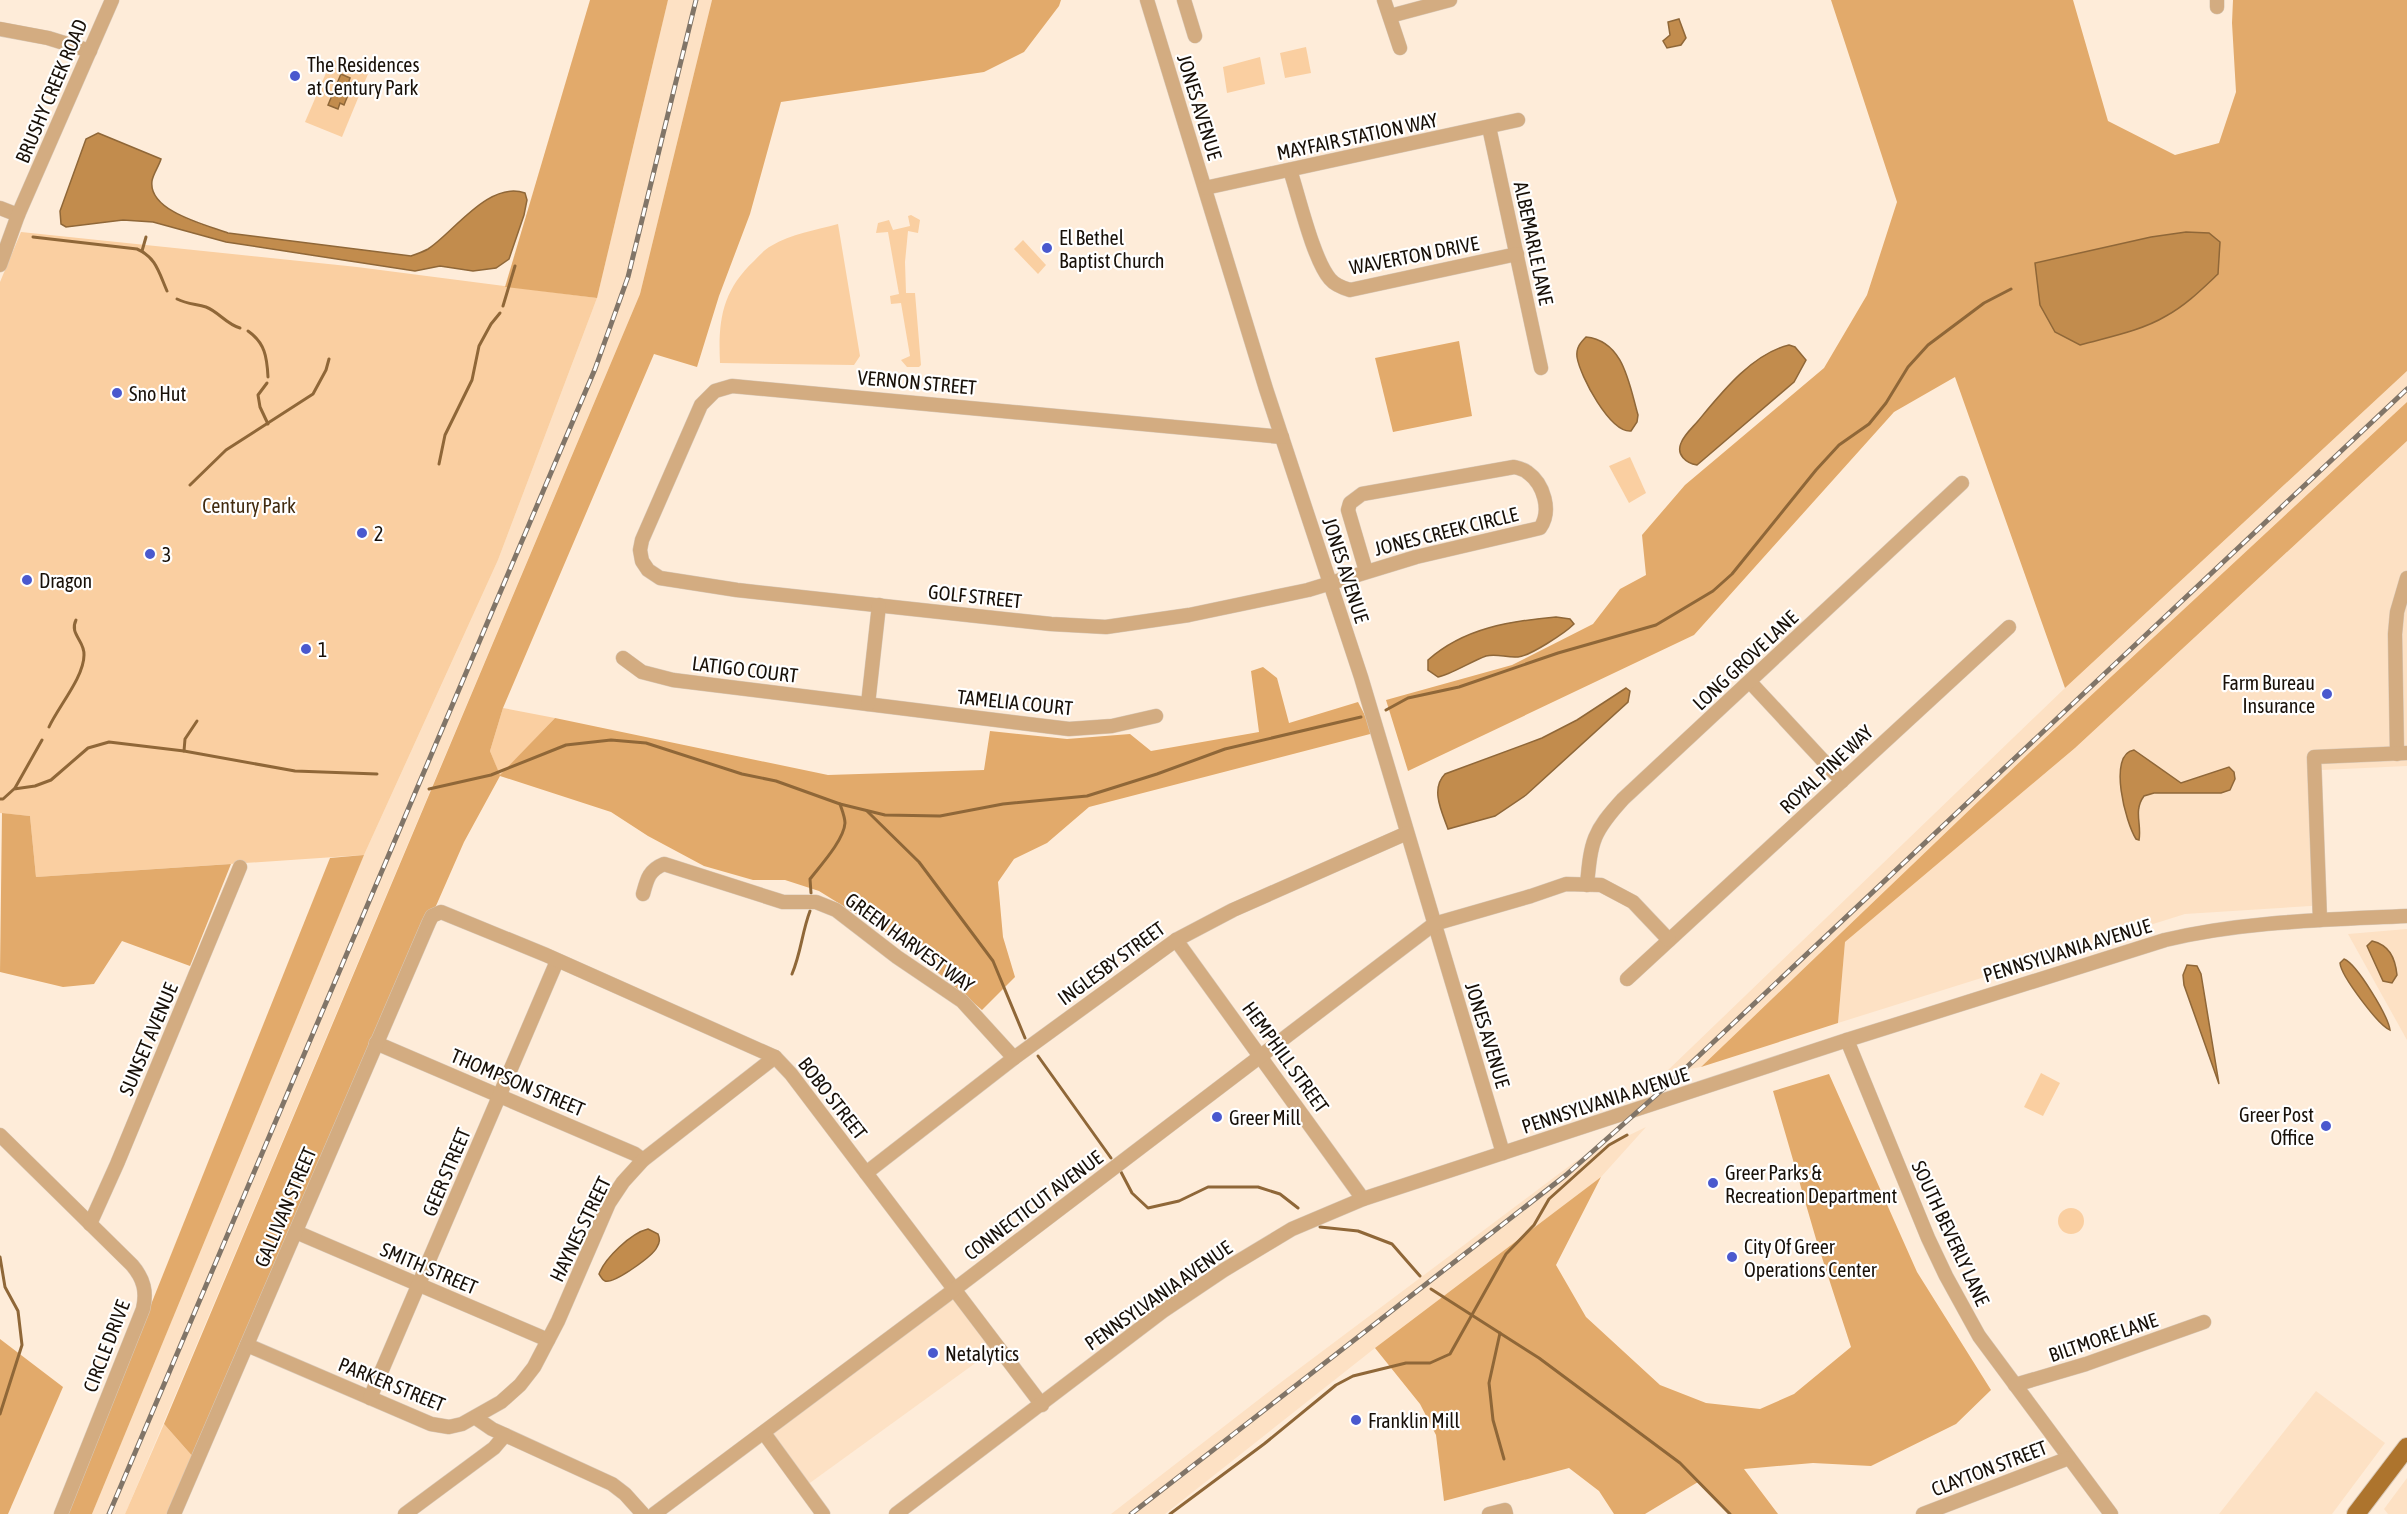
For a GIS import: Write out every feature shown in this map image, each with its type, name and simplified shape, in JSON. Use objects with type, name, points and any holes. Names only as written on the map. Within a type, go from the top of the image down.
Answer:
[{"type":"main road","points":[[2363,1512],[2407,1447]]},
{"type":"street","name":"BRUSHY CREEK ROAD","points":[[0,265],[18,215],[112,0]]},
{"type":"street","name":"JONES AVENUE","points":[[1147,0],[1282,437],[1330,582],[1503,1154]]},
{"type":"street","points":[[1184,0],[1195,36]]},
{"type":"street","points":[[1384,0],[1400,48]]},
{"type":"street","points":[[1390,16],[1450,0]]},
{"type":"street","points":[[0,29],[48,38],[90,51]]},
{"type":"street","name":"MAYFAIR STATION WAY","points":[[1204,188],[1518,120]]},
{"type":"street","name":"ALBEMARLE LANE","points":[[1489,127],[1541,368]]},
{"type":"street","name":"WAVERTON DRIVE","points":[[1290,170],[1319,262],[1330,280],[1341,287],[1350,290],[1517,254]]},
{"type":"street","points":[[0,208],[18,215]]},
{"type":"street","name":"VERNON STREET","points":[[642,540],[701,405],[715,391],[732,386],[1282,437]]},
{"type":"street","name":"JONES CREEK CIRCLE","points":[[1330,582],[1540,528],[1546,514],[1545,500],[1536,481],[1526,471],[1514,467],[1362,494],[1350,503],[1348,510],[1366,571]]},
{"type":"street","name":"LONG GROVE LANE","points":[[1587,885],[1590,847],[1602,823],[1623,799],[1962,483]]},
{"type":"street","name":"GOLF STREET","points":[[642,540],[640,550],[642,561],[648,570],[660,578],[738,590],[1051,624],[1106,627],[1190,615],[1308,590],[1330,582]]},
{"type":"street","points":[[2320,920],[2314,757],[2402,754],[2395,634],[2397,612],[2407,578]]},
{"type":"street","points":[[868,704],[879,605]]},
{"type":"street","name":"ROYAL PINE WAY","points":[[1627,979],[2009,627]]},
{"type":"street","name":"LATIGO COURT","points":[[623,658],[642,672],[673,680],[868,704]]},
{"type":"street","points":[[1750,682],[1842,781]]},
{"type":"street","name":"TAMELIA COURT","points":[[868,704],[1070,729],[1097,728],[1156,716]]},
{"type":"street","name":"INGLESBY STREET","points":[[866,1173],[1014,1058],[1176,940],[1223,915],[1407,833]]},
{"type":"street","name":"GREEN HARVEST WAY","points":[[643,894],[647,878],[653,868],[664,864],[783,902],[816,902],[836,910],[897,957],[962,1001],[1014,1058]]},
{"type":"street","name":"SUNSET AVENUE","points":[[90,1224],[113,1174],[240,867]]},
{"type":"street","points":[[1434,924],[1531,897],[1566,884],[1601,885],[1633,902],[1670,940]]},
{"type":"street","name":"BOBO STREET","points":[[432,916],[441,912],[449,915],[775,1057],[791,1074],[1042,1405]]},
{"type":"street","name":"GALLIVAN STREET","points":[[174,1514],[432,916]]},
{"type":"street","name":"PENNSYLVANIA AVENUE","points":[[896,1514],[1042,1405],[1162,1311],[1224,1269],[1292,1229],[1363,1199],[1847,1040],[2165,940],[2207,930],[2320,920],[2407,916]]},
{"type":"street","name":"CONNECTICUT AVENUE","points":[[654,1514],[954,1290],[1434,924]]},
{"type":"street","name":"HEMPHILL STREET","points":[[1176,940],[1363,1199]]},
{"type":"street","name":"GEER STREET","points":[[370,1398],[558,961]]},
{"type":"street","name":"SOUTH BEVERLY LANE","points":[[1847,1040],[1946,1276],[1979,1336],[2111,1514]]},
{"type":"street","name":"THOMPSON STREET","points":[[376,1044],[500,1095],[635,1154],[643,1160]]},
{"type":"street","name":"HAYNES STREET","points":[[476,1418],[501,1402],[520,1385],[534,1366],[548,1340],[609,1203],[622,1182],[643,1160],[775,1057]]},
{"type":"street","name":"CIRCLE DRIVE","points":[[0,1135],[139,1273],[144,1285],[145,1301],[61,1514]]},
{"type":"street","name":"SMITH STREET","points":[[296,1232],[548,1340]]},
{"type":"street","name":"BILTMORE LANE","points":[[2015,1385],[2086,1364],[2204,1322]]},
{"type":"street","name":"PARKER STREET","points":[[247,1345],[439,1426],[456,1426],[476,1418]]},
{"type":"street","points":[[476,1418],[505,1436],[612,1484],[625,1494],[643,1514]]},
{"type":"street","points":[[764,1433],[823,1514]]},
{"type":"street","points":[[405,1514],[494,1448],[505,1436]]},
{"type":"street","name":"CLAYTON STREET","points":[[1923,1514],[2069,1458]]},
{"type":"street","points":[[1489,1514],[1506,1512]]},
{"type":"shaded area","points":[[590,0],[668,0],[597,298],[505,287]]},
{"type":"shaded area","points":[[668,0],[712,0],[640,294],[125,1514],[92,1514],[364,855],[498,560],[597,298]]},
{"type":"shaded area","points":[[712,0],[1061,0],[1059,6],[1024,52],[984,72],[781,102],[750,214],[719,296],[697,367],[654,354],[503,708],[490,751],[500,775],[555,718],[828,775],[984,770],[990,731],[1067,739],[1130,734],[1151,751],[1259,732],[1251,671],[1263,667],[1277,678],[1289,723],[1358,702],[1374,733],[1089,807],[1047,843],[1014,859],[998,882],[1003,937],[1015,977],[982,1010],[903,943],[819,891],[785,880],[753,880],[704,866],[648,836],[611,812],[500,776],[464,842],[194,1458],[164,1424],[640,294]]},
{"type":"shaded area","points":[[1831,0],[2073,0],[2108,121],[2175,155],[2219,143],[2236,92],[2233,0],[2407,0],[2407,371],[2065,688],[1955,377],[1894,412],[1694,635],[1408,771],[1386,700],[1512,665],[1593,624],[1620,589],[1646,575],[1642,535],[1685,485],[1824,368],[1867,295],[1897,202]],"holes":[[[2186,232],[2191,299],[2164,317],[2126,332],[2142,240]]]},
{"type":"shaded area","points":[[1679,19],[1686,38],[1681,45],[1667,48],[1663,41],[1670,35],[1668,22]]},
{"type":"shaded area","points":[[341,74],[350,78],[348,84],[352,85],[344,105],[340,103],[338,109],[328,105]]},
{"type":"shaded area","points":[[98,133],[161,159],[152,181],[153,192],[159,201],[180,215],[228,233],[411,256],[428,249],[472,210],[498,194],[512,191],[525,193],[527,200],[509,259],[496,268],[473,271],[440,266],[415,271],[226,242],[153,222],[123,220],[66,227],[61,224],[60,211],[86,139]]},
{"type":"shaded area","points":[[2186,232],[2209,233],[2220,242],[2218,274],[2187,302],[2146,326],[2080,345],[2055,332],[2040,305],[2035,263],[2151,237]]},
{"type":"shaded area","points":[[1586,337],[1599,340],[1609,347],[1623,366],[1638,415],[1637,422],[1631,431],[1614,423],[1605,413],[1584,377],[1577,354],[1579,346]]},
{"type":"shaded area","points":[[1459,341],[1472,416],[1393,432],[1375,358]]},
{"type":"shaded area","points":[[1789,345],[1795,347],[1806,360],[1794,382],[1697,465],[1686,460],[1680,451],[1682,440],[1717,398],[1750,365],[1775,350]]},
{"type":"shaded area","points":[[2407,371],[2407,402],[2030,752],[1701,1067],[1665,1073],[2065,688]]},
{"type":"shaded area","points":[[2407,402],[2407,441],[2075,748],[1845,942],[1838,1023],[1701,1067],[2030,752]]},
{"type":"shaded area","points":[[2407,441],[2407,766],[2322,770],[2327,905],[2185,914],[1838,1023],[1845,942],[2075,748]]},
{"type":"shaded area","points":[[1556,617],[1570,619],[1574,624],[1531,653],[1518,657],[1486,656],[1438,677],[1428,670],[1428,660],[1442,649],[1472,633],[1505,624]]},
{"type":"shaded area","points":[[1626,688],[1630,691],[1628,702],[1526,795],[1495,816],[1448,829],[1440,808],[1438,794],[1438,787],[1445,774],[1542,738],[1577,720]]},
{"type":"shaded area","points":[[2134,750],[2181,783],[2229,767],[2234,772],[2235,779],[2230,790],[2221,793],[2154,793],[2144,796],[2138,812],[2139,840],[2136,839],[2128,819],[2120,776],[2126,754]]},
{"type":"shaded area","points":[[2,813],[30,816],[36,877],[231,864],[190,966],[122,941],[94,984],[63,987],[0,972]]},
{"type":"shaded area","points":[[364,855],[92,1514],[67,1514],[330,858]]},
{"type":"shaded area","points":[[2407,929],[2407,1040],[2348,934]]},
{"type":"shaded area","points":[[2372,941],[2383,945],[2393,957],[2397,975],[2392,983],[2383,981],[2367,946]]},
{"type":"shaded area","points":[[2344,959],[2356,970],[2371,991],[2390,1030],[2378,1020],[2353,989],[2340,963]]},
{"type":"shaded area","points":[[2187,965],[2197,966],[2201,974],[2219,1084],[2184,985],[2183,975]]},
{"type":"shaded area","points":[[1829,1074],[1917,1272],[1991,1390],[1956,1424],[1871,1466],[1813,1463],[1744,1469],[1778,1514],[1730,1514],[1698,1482],[1645,1514],[1614,1514],[1599,1491],[1569,1468],[1444,1501],[1436,1435],[1420,1404],[1375,1348],[1601,1177],[1556,1265],[1586,1317],[1660,1385],[1706,1403],[1760,1409],[1794,1394],[1851,1347],[1816,1239],[1773,1091]]},
{"type":"shaded area","points":[[1646,1127],[1601,1177],[1375,1348],[1165,1514],[1111,1514],[1284,1380],[1576,1161]]},
{"type":"shaded area","points":[[648,1229],[658,1234],[659,1237],[659,1244],[654,1251],[624,1274],[610,1281],[603,1280],[599,1274],[613,1254],[634,1235]]},
{"type":"shaded area","points":[[953,1299],[992,1351],[807,1485],[771,1435]]},
{"type":"shaded area","points":[[0,1339],[63,1387],[8,1514],[0,1514]]},
{"type":"shaded area","points":[[2316,1391],[2385,1443],[2332,1514],[2219,1514]]},
{"type":"shaded area","points":[[2407,1478],[2407,1514],[2388,1514],[2384,1509]]},
{"type":"green space","points":[[1306,47],[1311,73],[1285,78],[1280,53]]},
{"type":"green space","points":[[1260,57],[1265,84],[1227,93],[1223,67]]},
{"type":"green space","points":[[332,59],[368,74],[342,137],[305,122]]},
{"type":"green space","points":[[911,215],[920,220],[918,233],[908,231],[905,262],[906,293],[915,293],[921,365],[919,367],[907,367],[901,360],[910,356],[901,303],[891,304],[890,296],[899,294],[888,232],[876,233],[878,223],[889,220],[893,230],[910,226],[908,216]]},
{"type":"green space","points":[[838,224],[860,356],[854,365],[720,363],[721,320],[724,308],[743,272],[769,247],[787,238]]},
{"type":"green space","name":"Century Park","points":[[21,232],[357,267],[597,298],[498,560],[364,855],[36,877],[30,816],[0,813],[0,282]]},
{"type":"green space","points":[[1023,240],[1046,265],[1038,274],[1014,249]]},
{"type":"green space","points":[[1630,457],[1646,493],[1629,503],[1609,466]]},
{"type":"green space","points":[[503,708],[555,718],[500,776],[490,751]]},
{"type":"green space","points":[[2041,1073],[2060,1083],[2043,1116],[2024,1107]]},
{"type":"green space","points":[[2071,1208],[2080,1212],[2084,1221],[2080,1230],[2071,1234],[2062,1230],[2058,1221],[2062,1212]]},
{"type":"green space","points":[[164,1424],[194,1458],[169,1514],[125,1514]]},
{"type":"waterway","points":[[33,237],[137,249],[153,261],[167,291]]},
{"type":"waterway","points":[[142,251],[146,237]]},
{"type":"waterway","points":[[503,306],[515,266]]},
{"type":"waterway","points":[[1386,710],[1408,698],[1459,687],[1558,653],[1656,625],[1713,591],[1732,574],[1839,445],[1869,424],[1886,403],[1908,367],[1928,345],[1984,303],[2011,289]]},
{"type":"waterway","points":[[177,299],[206,307],[240,328]]},
{"type":"waterway","points":[[439,464],[445,435],[472,380],[479,346],[500,313]]},
{"type":"waterway","points":[[248,331],[262,346],[268,377]]},
{"type":"waterway","points":[[190,485],[226,450],[313,394],[326,370],[329,359]]},
{"type":"waterway","points":[[267,383],[258,395],[260,407],[268,424]]},
{"type":"waterway","points":[[49,727],[83,664],[84,650],[74,629],[76,620]]},
{"type":"waterway","points":[[429,789],[491,775],[566,745],[611,740],[646,743],[742,774],[776,781],[840,804],[885,815],[940,816],[1003,804],[1087,796],[1225,749],[1361,717]]},
{"type":"waterway","points":[[184,751],[185,739],[197,721]]},
{"type":"waterway","points":[[15,788],[42,740]]},
{"type":"waterway","points":[[0,799],[14,789],[35,786],[51,780],[88,748],[109,742],[184,751],[295,771],[377,774]]},
{"type":"waterway","points":[[811,893],[810,879],[831,852],[844,830],[845,821],[840,804]]},
{"type":"waterway","points":[[867,811],[919,862],[993,961],[1025,1038]]},
{"type":"waterway","points":[[792,974],[810,911]]},
{"type":"waterway","points":[[1038,1056],[1111,1158]]},
{"type":"waterway","points":[[1170,1514],[1264,1444],[1336,1385],[1353,1376],[1406,1363],[1430,1363],[1450,1354],[1506,1254],[1534,1225],[1549,1199],[1609,1145],[1627,1135]]},
{"type":"waterway","points":[[1121,1172],[1132,1193],[1148,1208],[1179,1201],[1208,1187],[1258,1187],[1280,1194],[1298,1208]]},
{"type":"waterway","points":[[1320,1227],[1358,1231],[1392,1244],[1420,1276]]},
{"type":"waterway","points":[[0,1257],[5,1287],[18,1311],[22,1345],[0,1414]]},
{"type":"waterway","points":[[1431,1289],[1539,1358],[1680,1463],[1730,1514]]},
{"type":"waterway","points":[[1500,1333],[1489,1383],[1493,1420],[1504,1459]]},
{"type":"railway","points":[[109,1514],[595,369],[628,277],[696,0]]},
{"type":"railway","points":[[1131,1514],[1566,1175],[1671,1082],[2407,389]]},
{"type":"place","name":"The Residences at Century Park","points":[[295,76]]},
{"type":"place","name":"El Bethel Baptist Church","points":[[1047,248]]},
{"type":"place","name":"Sno Hut","points":[[117,393]]},
{"type":"place","name":"2","points":[[362,533]]},
{"type":"place","name":"3","points":[[150,554]]},
{"type":"place","name":"Dragon","points":[[27,580]]},
{"type":"place","name":"1","points":[[306,649]]},
{"type":"place","name":"Farm Bureau Insurance","points":[[2327,694]]},
{"type":"place","name":"Greer Mill","points":[[1217,1117]]},
{"type":"place","name":"Greer Post Office","points":[[2326,1126]]},
{"type":"place","name":"Greer Parks & Recreation Department","points":[[1713,1183]]},
{"type":"place","name":"City Of Greer Operations Center","points":[[1732,1257]]},
{"type":"place","name":"Netalytics","points":[[933,1353]]},
{"type":"place","name":"Franklin Mill","points":[[1356,1420]]}]
